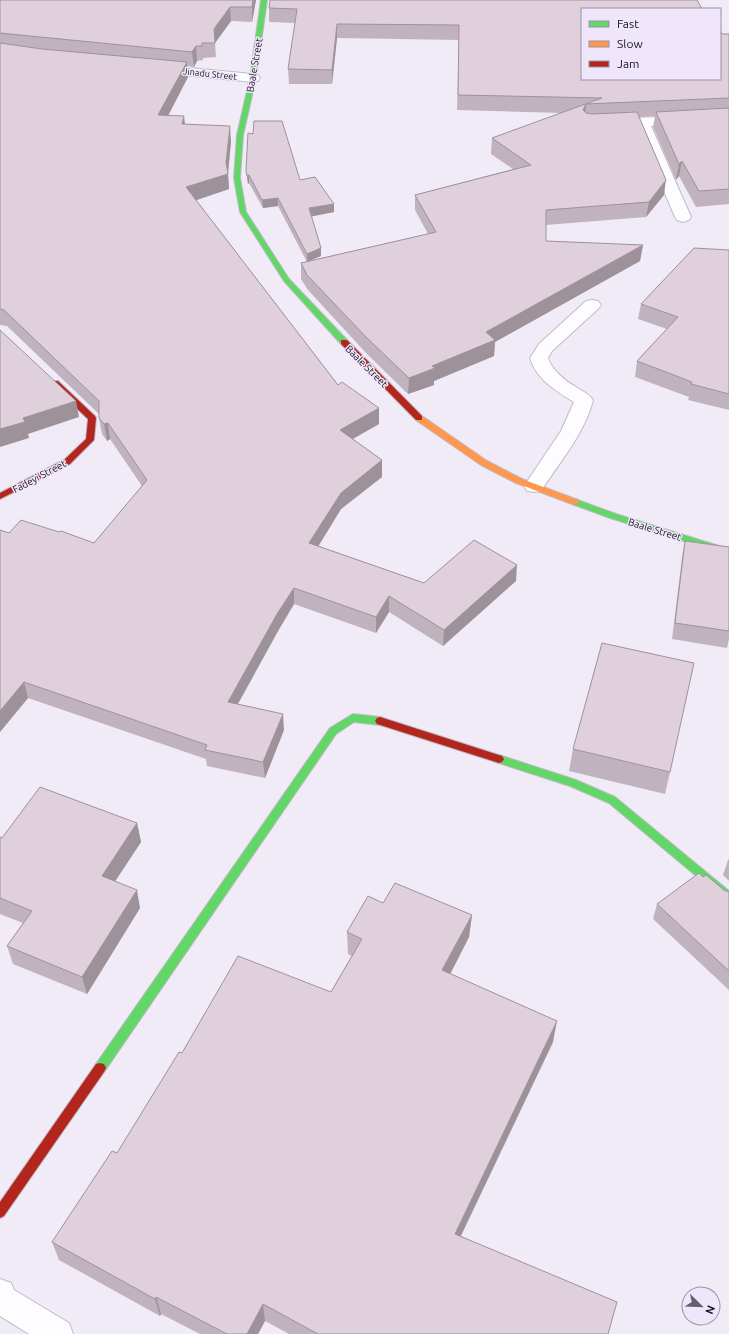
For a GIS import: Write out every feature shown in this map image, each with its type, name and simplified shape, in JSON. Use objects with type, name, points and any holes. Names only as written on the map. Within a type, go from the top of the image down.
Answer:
[{"type":"street","name":"Baale Street","points":[[264,0],[253,78],[240,135],[237,178],[243,212],[286,280],[360,360],[419,418],[484,463],[519,481],[613,516],[729,552]]},
{"type":"street","name":"Jinadu Street","points":[[145,68],[253,78]]},
{"type":"street","points":[[598,124],[729,118]]},
{"type":"street","points":[[642,122],[683,217]]},
{"type":"street","points":[[534,486],[571,430],[584,406],[584,400],[564,388],[542,368],[539,358],[546,348],[592,305]]},
{"type":"street","name":"Fadeyi Street","points":[[0,496],[67,462],[90,440],[92,418],[46,374]]},
{"type":"street","points":[[0,1212],[333,731],[353,718],[392,724],[573,783],[612,800],[729,897]]},
{"type":"street","points":[[0,1294],[3,1301],[58,1334]]},
{"type":"building","points":[[0,0],[253,0],[252,7],[230,7],[214,29],[215,43],[202,43],[202,46],[196,46],[192,52],[0,33]]},
{"type":"building","points":[[270,0],[697,0],[701,8],[581,8],[581,80],[721,80],[721,32],[722,34],[729,34],[729,98],[586,104],[583,110],[586,113],[592,114],[637,112],[666,180],[649,202],[546,210],[546,241],[643,245],[486,332],[495,340],[432,366],[435,368],[409,378],[367,338],[307,275],[301,263],[436,232],[415,195],[531,165],[492,138],[602,98],[458,95],[459,25],[337,24],[332,70],[288,69],[297,9],[269,8]]},
{"type":"building","points":[[0,43],[42,49],[187,62],[158,115],[184,116],[182,124],[230,126],[226,162],[228,174],[186,187],[338,385],[342,382],[379,408],[340,430],[382,460],[341,493],[309,543],[424,583],[474,540],[517,565],[444,630],[389,596],[376,617],[294,588],[277,614],[228,702],[283,714],[263,762],[205,750],[207,745],[24,682],[0,711],[0,530],[9,533],[21,520],[59,532],[61,531],[94,543],[147,480],[108,423],[104,424],[99,418],[99,401],[4,310],[0,309]]},
{"type":"building","points":[[729,108],[729,189],[699,191],[682,161],[679,164],[656,112]]},
{"type":"building","points":[[254,121],[282,121],[300,180],[315,177],[334,204],[309,208],[321,248],[307,254],[278,198],[262,200],[249,175],[247,176],[248,133],[253,134]]},
{"type":"building","points":[[694,248],[729,250],[729,394],[691,384],[692,382],[637,361],[678,317],[641,304]]},
{"type":"building","points":[[0,330],[76,401],[23,418],[25,422],[0,429]]},
{"type":"building","points":[[685,541],[729,547],[729,631],[675,623]]},
{"type":"building","points":[[602,643],[694,663],[670,772],[573,749]]},
{"type":"building","points":[[40,787],[137,823],[102,876],[137,890],[82,977],[7,946],[32,911],[0,898],[0,837],[2,838]]},
{"type":"building","points":[[699,873],[703,877],[706,875],[724,890],[729,892],[729,971],[657,904]]},
{"type":"building","points":[[395,883],[472,915],[442,970],[557,1021],[455,1234],[617,1302],[608,1334],[318,1334],[263,1304],[247,1334],[227,1334],[156,1297],[155,1299],[52,1242],[112,1151],[117,1153],[179,1052],[182,1053],[238,956],[331,992],[362,939],[347,932],[368,896],[383,903]]},
{"type":"traffic: fast","points":[[264,0],[253,78],[240,135],[237,178],[243,212],[286,280],[344,342]]},
{"type":"traffic: fast","points":[[575,502],[613,516],[729,552]]},
{"type":"traffic: fast","points":[[100,1068],[333,731],[353,718],[380,721]]},
{"type":"traffic: fast","points":[[499,759],[573,783],[612,800],[729,897]]},
{"type":"traffic: slow","points":[[419,418],[484,463],[519,481],[575,502]]},
{"type":"traffic: jam","points":[[344,342],[419,418]]},
{"type":"traffic: jam","points":[[0,496],[67,462],[90,440],[92,418],[55,383]]},
{"type":"traffic: jam","points":[[380,721],[499,759]]},
{"type":"traffic: jam","points":[[0,1212],[100,1068]]}]
